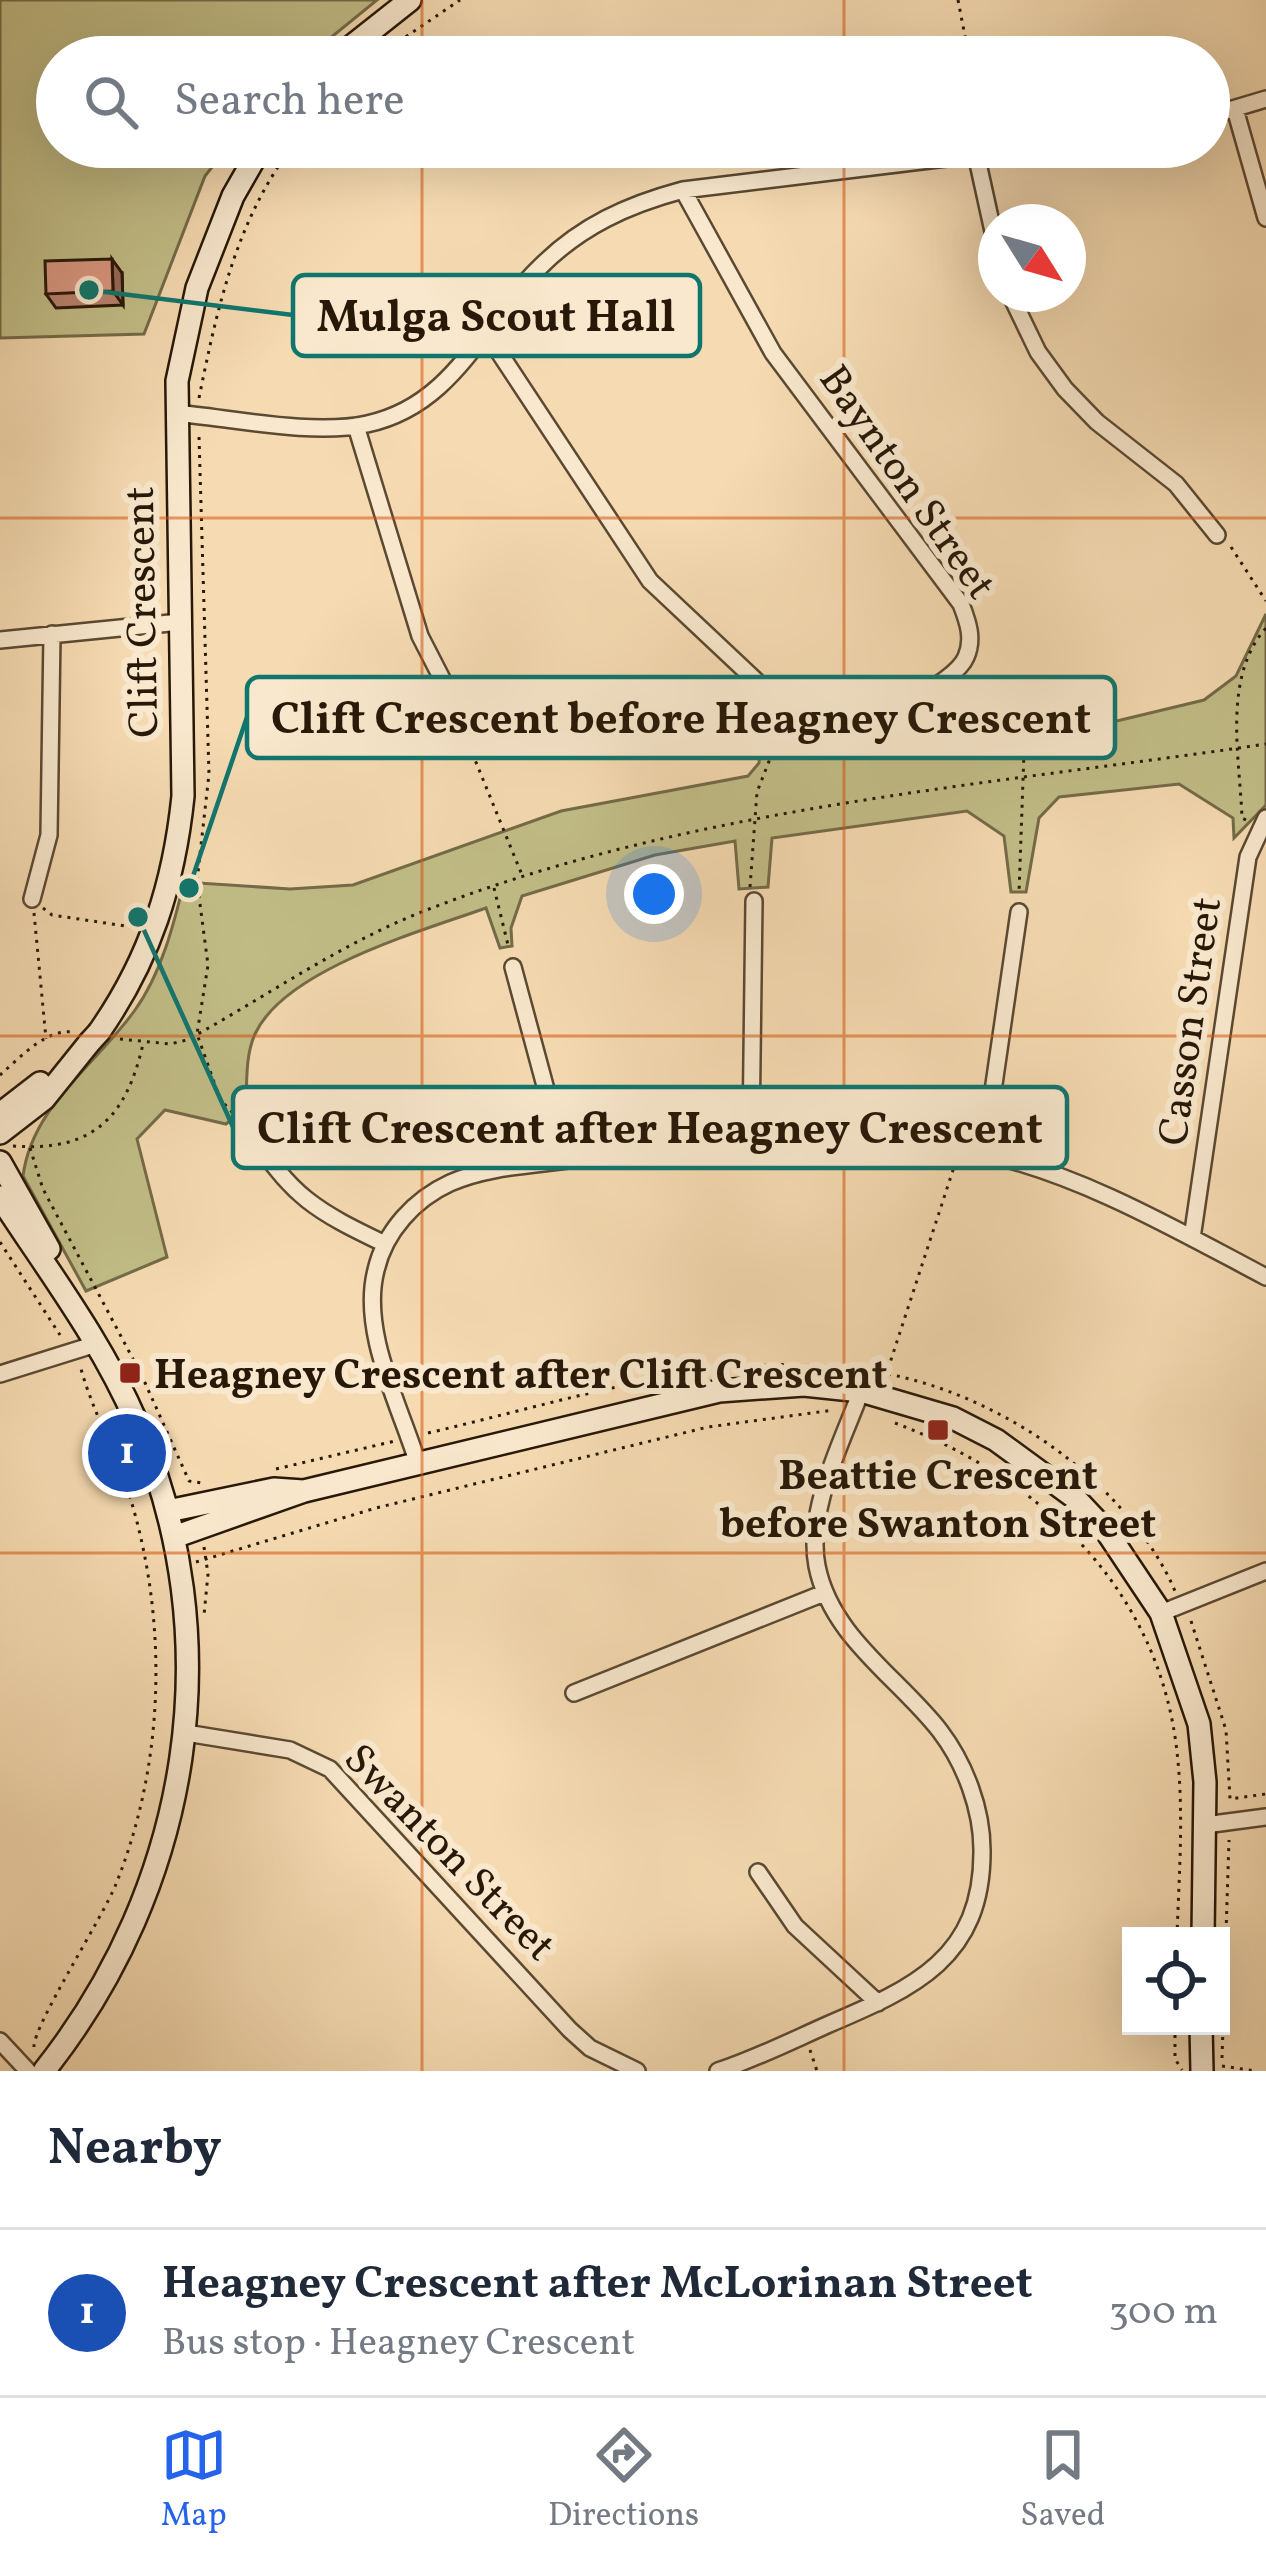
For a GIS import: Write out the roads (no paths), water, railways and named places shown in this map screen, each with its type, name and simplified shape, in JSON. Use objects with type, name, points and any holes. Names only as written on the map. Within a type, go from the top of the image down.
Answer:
[{"type":"street","points":[[365,36],[410,0]]},
{"type":"street","points":[[1230,110],[1266,99]]},
{"type":"street","points":[[1235,109],[1266,218]]},
{"type":"street","name":"Clift Crescent","points":[[6,1122],[44,1099],[95,1036],[144,957],[177,851],[183,796],[175,413],[182,349],[197,288],[232,196],[249,168]]},
{"type":"street","points":[[175,413],[356,426],[402,413],[429,398],[535,272],[601,219],[683,190],[862,168]]},
{"type":"street","points":[[979,168],[987,204]]},
{"type":"street","name":"Baynton Street","points":[[487,334],[650,581],[786,710],[809,721],[847,726],[869,721],[952,676],[968,654],[969,624],[961,604],[772,352],[683,190]]},
{"type":"street","points":[[1019,312],[1038,352],[1065,389],[1097,422],[1176,484],[1217,535]]},
{"type":"street","points":[[356,426],[420,636],[458,710]]},
{"type":"street","points":[[0,640],[180,622]]},
{"type":"street","points":[[32,899],[49,836],[52,634]]},
{"type":"street","name":"Casson Street","points":[[1192,1238],[1248,856],[1263,822]]},
{"type":"street","points":[[752,1134],[754,901]]},
{"type":"street","points":[[984,1153],[1019,913]]},
{"type":"street","points":[[513,967],[565,1160]]},
{"type":"street","points":[[5,1198],[13,1150],[6,1122]]},
{"type":"street","points":[[250,1130],[284,1184],[303,1202],[386,1244]]},
{"type":"street","points":[[418,1464],[373,1312],[376,1270],[386,1244],[413,1208],[452,1182],[565,1160],[752,1134],[867,1135],[984,1153],[1082,1185],[1266,1276]]},
{"type":"street","points":[[0,1162],[5,1198],[52,1268],[134,1417],[168,1511],[188,1635],[186,1733],[169,1828],[138,1918],[94,2003],[44,2071]]},
{"type":"street","points":[[0,1373],[96,1344]]},
{"type":"street","points":[[174,1538],[304,1491],[719,1391],[775,1385],[870,1393],[953,1418],[1037,1466],[1107,1532],[1161,1613],[1199,1724],[1205,1825],[1203,1927]]},
{"type":"street","points":[[718,2071],[878,2003],[928,1975],[961,1937],[980,1890],[982,1837],[975,1800],[951,1747],[850,1634],[824,1593],[815,1532],[870,1393]]},
{"type":"street","points":[[168,1511],[274,1489],[304,1491]]},
{"type":"street","points":[[1161,1613],[1266,1570]]},
{"type":"street","points":[[574,1693],[824,1593]]},
{"type":"street","name":"Swanton Street","points":[[186,1733],[290,1750],[330,1769],[570,2030],[627,2070]]},
{"type":"street","points":[[1205,1825],[1266,1817]]},
{"type":"street","points":[[758,1872],[795,1926],[878,2003]]},
{"type":"street","points":[[1203,2035],[1211,2068]]},
{"type":"street","points":[[0,2042],[25,2067]]},
{"type":"place","name":"Mulga Scout Hall","points":[[89,290]]},
{"type":"place","name":"Clift Crescent before Heagney Crescent","points":[[189,888]]},
{"type":"place","name":"Clift Crescent after Heagney Crescent","points":[[138,917]]},
{"type":"place","name":"Heagney Crescent after Clift Crescent","points":[[130,1373]]},
{"type":"place","name":"Beattie Crescent before Swanton Street","points":[[938,1430]]},
{"type":"place","name":"Heagney Crescent after McLorinan Street","points":[[127,1453]]}]
